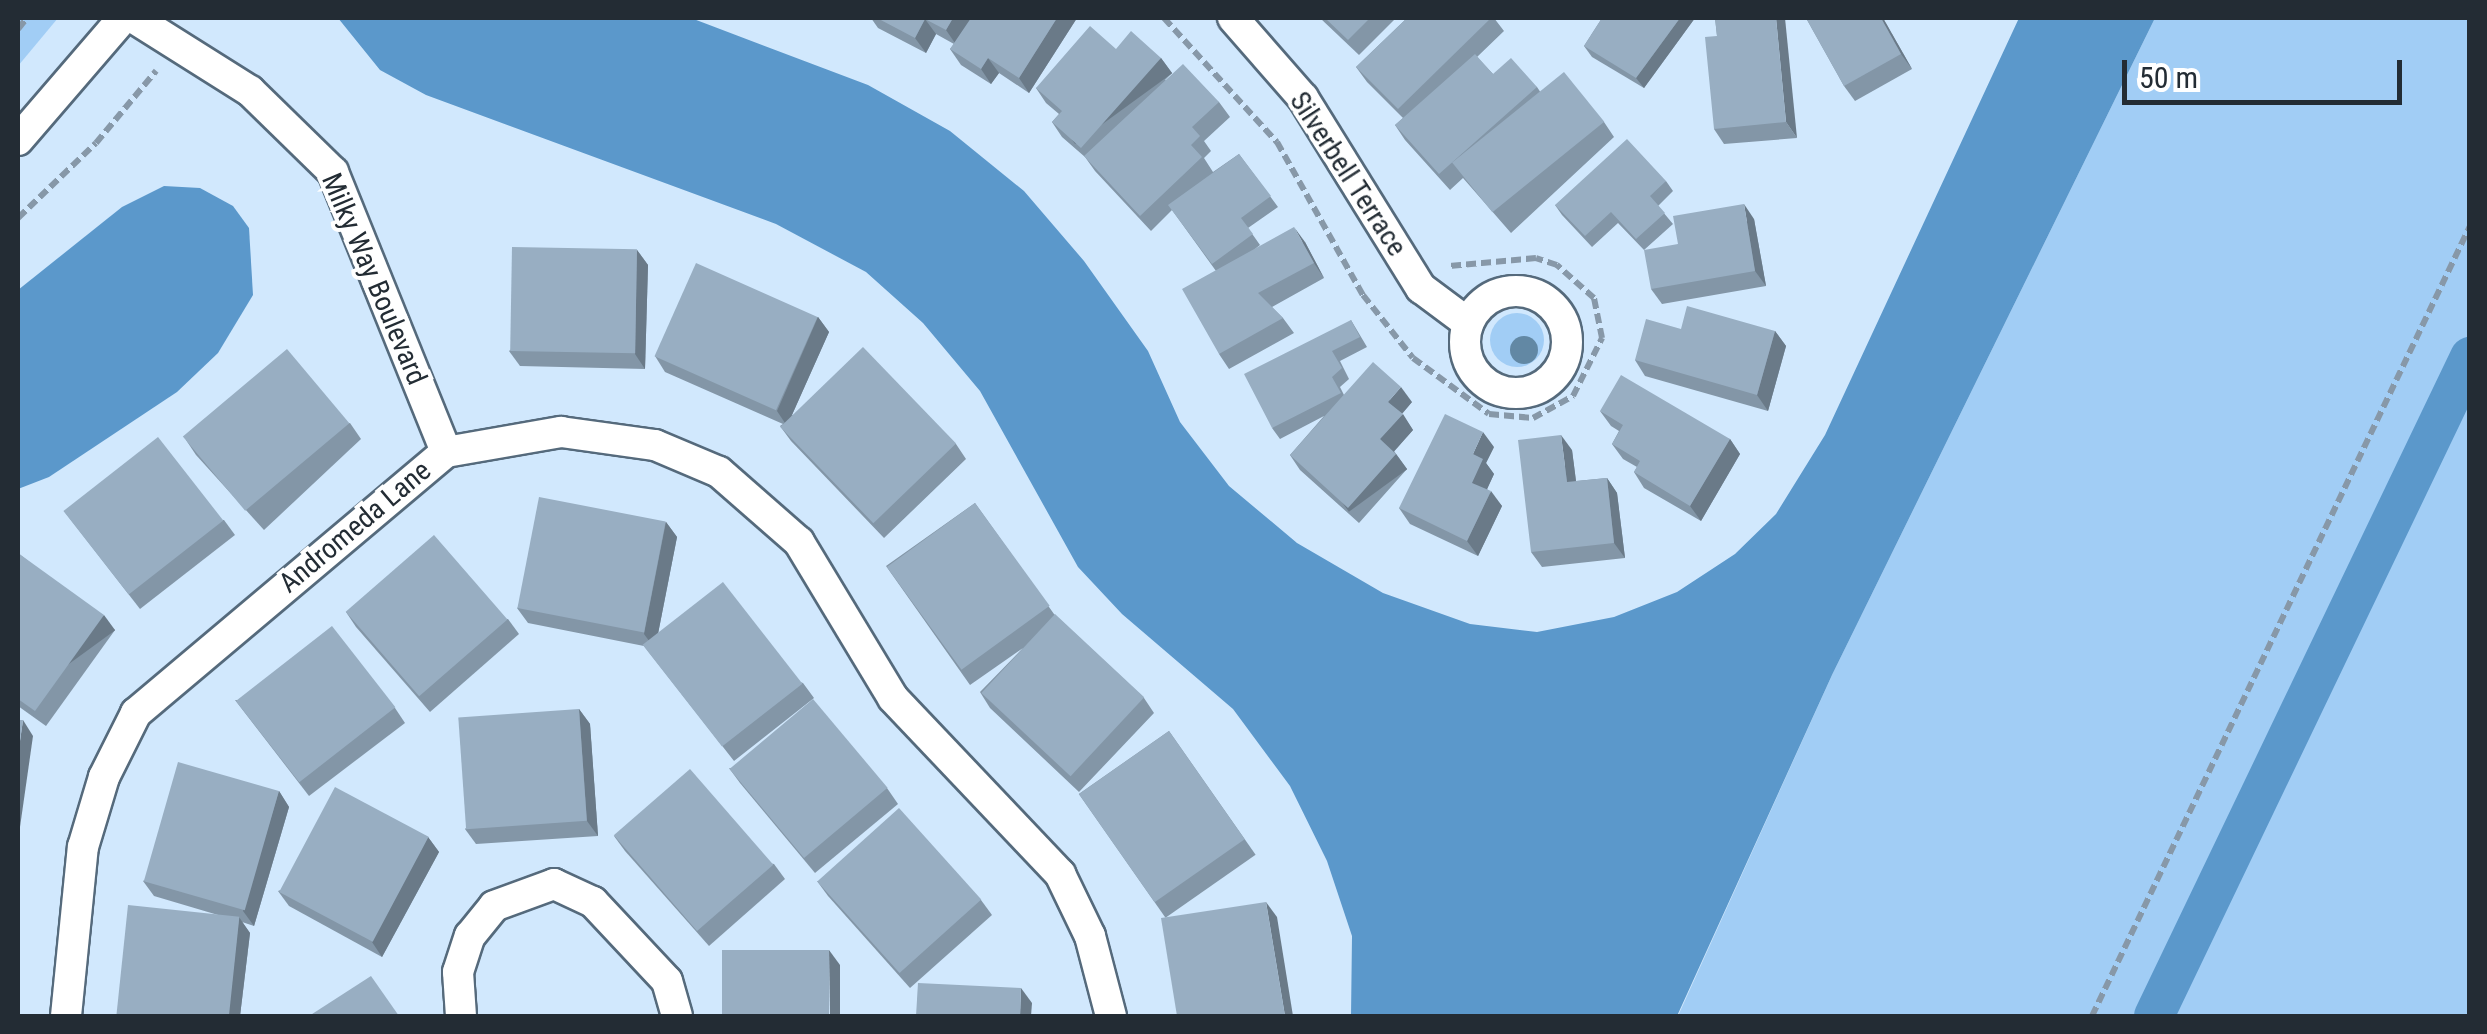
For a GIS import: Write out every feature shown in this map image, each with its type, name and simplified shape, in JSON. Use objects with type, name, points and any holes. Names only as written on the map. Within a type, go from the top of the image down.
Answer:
[{"type":"street","points":[[18,140],[124,18]]},
{"type":"street","name":"Milky Way Boulevard","points":[[134,18],[250,91],[333,172],[446,452]]},
{"type":"street","name":"Silverbell Terrace","points":[[1233,18],[1303,98],[1421,288],[1468,323]]},
{"type":"street","name":"Andromeda Lane","points":[[66,1016],[83,847],[104,778],[136,713],[446,452],[562,432],[655,444],[720,472],[799,542],[893,698],[1060,874],[1090,936],[1110,1016]]},
{"type":"street","points":[[461,1016],[458,972],[470,936],[494,906],[554,884],[593,902],[667,981],[678,1016]]},
{"type":"path","points":[[18,29],[27,18]]},
{"type":"path","points":[[1164,18],[1277,142],[1364,294],[1413,358],[1489,414],[1534,418],[1573,396],[1595,362],[1604,319],[1576,280],[1536,258],[1456,267],[1433,261]]},
{"type":"path","points":[[18,218],[153,80]]},
{"type":"path","points":[[2092,1016],[2470,226]]},
{"type":"shaded area","points":[[18,18],[58,18],[18,66]]},
{"type":"shaded area","points":[[338,18],[691,18],[868,85],[950,131],[1024,191],[1084,261],[1148,351],[1180,422],[1229,486],[1297,543],[1383,593],[1470,624],[1537,632],[1614,617],[1677,592],[1735,554],[1776,514],[1825,435],[2019,18],[2155,18],[1832,675],[1677,1016],[1351,1016],[1352,936],[1327,861],[1290,786],[1233,709],[1122,614],[1078,567],[980,391],[923,323],[866,272],[776,224],[426,95],[380,70]]},
{"type":"shaded area","points":[[2155,18],[2469,18],[2469,1016],[1678,1016],[1832,675]]},
{"type":"shaded area","points":[[164,186],[200,188],[233,206],[249,228],[253,295],[218,353],[177,392],[49,477],[18,489],[18,290],[122,207]]},
{"type":"shaded area","points":[[1517,313],[1536,321],[1544,340],[1536,359],[1517,367],[1498,359],[1490,340],[1498,321]]},
{"type":"building","points":[[877,18],[953,18],[946,30],[925,19],[915,38]]},
{"type":"building","points":[[971,18],[1057,18],[1019,78],[988,58],[981,69],[950,49]]},
{"type":"building","points":[[1325,18],[1370,18],[1348,40]]},
{"type":"building","points":[[1407,18],[1491,18],[1398,109],[1356,67]]},
{"type":"building","points":[[1602,18],[1680,18],[1636,78],[1584,46]]},
{"type":"building","points":[[1715,18],[1776,18],[1786,122],[1714,129],[1705,37],[1717,36]]},
{"type":"building","points":[[1806,18],[1881,18],[1901,54],[1844,86]]},
{"type":"building","points":[[1090,26],[1116,49],[1131,31],[1161,58],[1081,148],[1052,122],[1062,111],[1036,88]]},
{"type":"building","points":[[1475,54],[1493,74],[1511,58],[1537,87],[1439,174],[1395,125]]},
{"type":"building","points":[[1183,64],[1219,102],[1192,127],[1200,136],[1191,145],[1202,157],[1140,216],[1084,156]]},
{"type":"building","points":[[1564,72],[1604,122],[1492,212],[1452,163]]},
{"type":"building","points":[[1627,139],[1666,181],[1650,196],[1665,213],[1636,239],[1611,212],[1585,236],[1555,205]]},
{"type":"building","points":[[1239,154],[1271,196],[1241,218],[1253,234],[1212,264],[1168,205]]},
{"type":"building","points":[[1744,204],[1755,271],[1651,289],[1644,250],[1678,244],[1673,216]]},
{"type":"building","points":[[1294,227],[1314,263],[1258,293],[1283,318],[1219,354],[1182,289]]},
{"type":"building","points":[[512,247],[637,249],[635,353],[510,351]]},
{"type":"building","points":[[696,263],[818,317],[776,410],[655,356]]},
{"type":"building","points":[[1687,306],[1775,331],[1757,395],[1635,360],[1646,319],[1681,329]]},
{"type":"building","points":[[1351,320],[1360,337],[1332,351],[1342,368],[1332,377],[1341,393],[1272,428],[1244,374]]},
{"type":"building","points":[[863,347],[956,443],[873,523],[780,427]]},
{"type":"building","points":[[287,349],[349,423],[245,511],[183,436]]},
{"type":"building","points":[[1373,362],[1401,387],[1388,402],[1403,414],[1380,439],[1396,454],[1348,508],[1290,455]]},
{"type":"building","points":[[1621,375],[1730,439],[1690,506],[1634,472],[1640,461],[1612,444],[1623,425],[1600,411]]},
{"type":"building","points":[[1445,414],[1483,432],[1473,454],[1483,459],[1472,483],[1491,491],[1467,541],[1399,508]]},
{"type":"building","points":[[1561,435],[1567,482],[1607,478],[1614,543],[1531,552],[1518,440]]},
{"type":"building","points":[[158,437],[223,521],[129,594],[63,511]]},
{"type":"building","points":[[539,497],[666,522],[644,633],[517,608]]},
{"type":"building","points":[[975,503],[1050,606],[961,670],[887,567]]},
{"type":"building","points":[[434,535],[507,620],[419,696],[346,612]]},
{"type":"building","points":[[18,553],[104,615],[35,711],[18,699]]},
{"type":"building","points":[[723,582],[802,684],[722,746],[643,645]]},
{"type":"building","points":[[1055,614],[1144,697],[1071,776],[981,693]]},
{"type":"building","points":[[332,626],[395,707],[299,782],[236,701]]},
{"type":"building","points":[[813,699],[888,788],[804,858],[730,769]]},
{"type":"building","points":[[579,709],[587,821],[466,829],[458,717]]},
{"type":"building","points":[[18,720],[23,720],[18,755]]},
{"type":"building","points":[[1169,731],[1245,839],[1155,902],[1079,794]]},
{"type":"building","points":[[178,762],[279,791],[245,910],[144,881]]},
{"type":"building","points":[[690,769],[773,865],[697,931],[614,835]]},
{"type":"building","points":[[335,787],[429,837],[373,942],[279,892]]},
{"type":"building","points":[[899,808],[981,899],[900,973],[817,882]]},
{"type":"building","points":[[1266,902],[1285,1016],[1177,1016],[1161,918]]},
{"type":"building","points":[[128,905],[239,917],[229,1016],[116,1016]]},
{"type":"building","points":[[722,950],[829,950],[829,1016],[722,1016]]},
{"type":"building","points":[[371,976],[399,1016],[309,1016]]},
{"type":"building","points":[[918,983],[1021,988],[1020,1016],[916,1016]]},
{"type":"waterway","points":[[2154,1016],[2470,357]]}]
